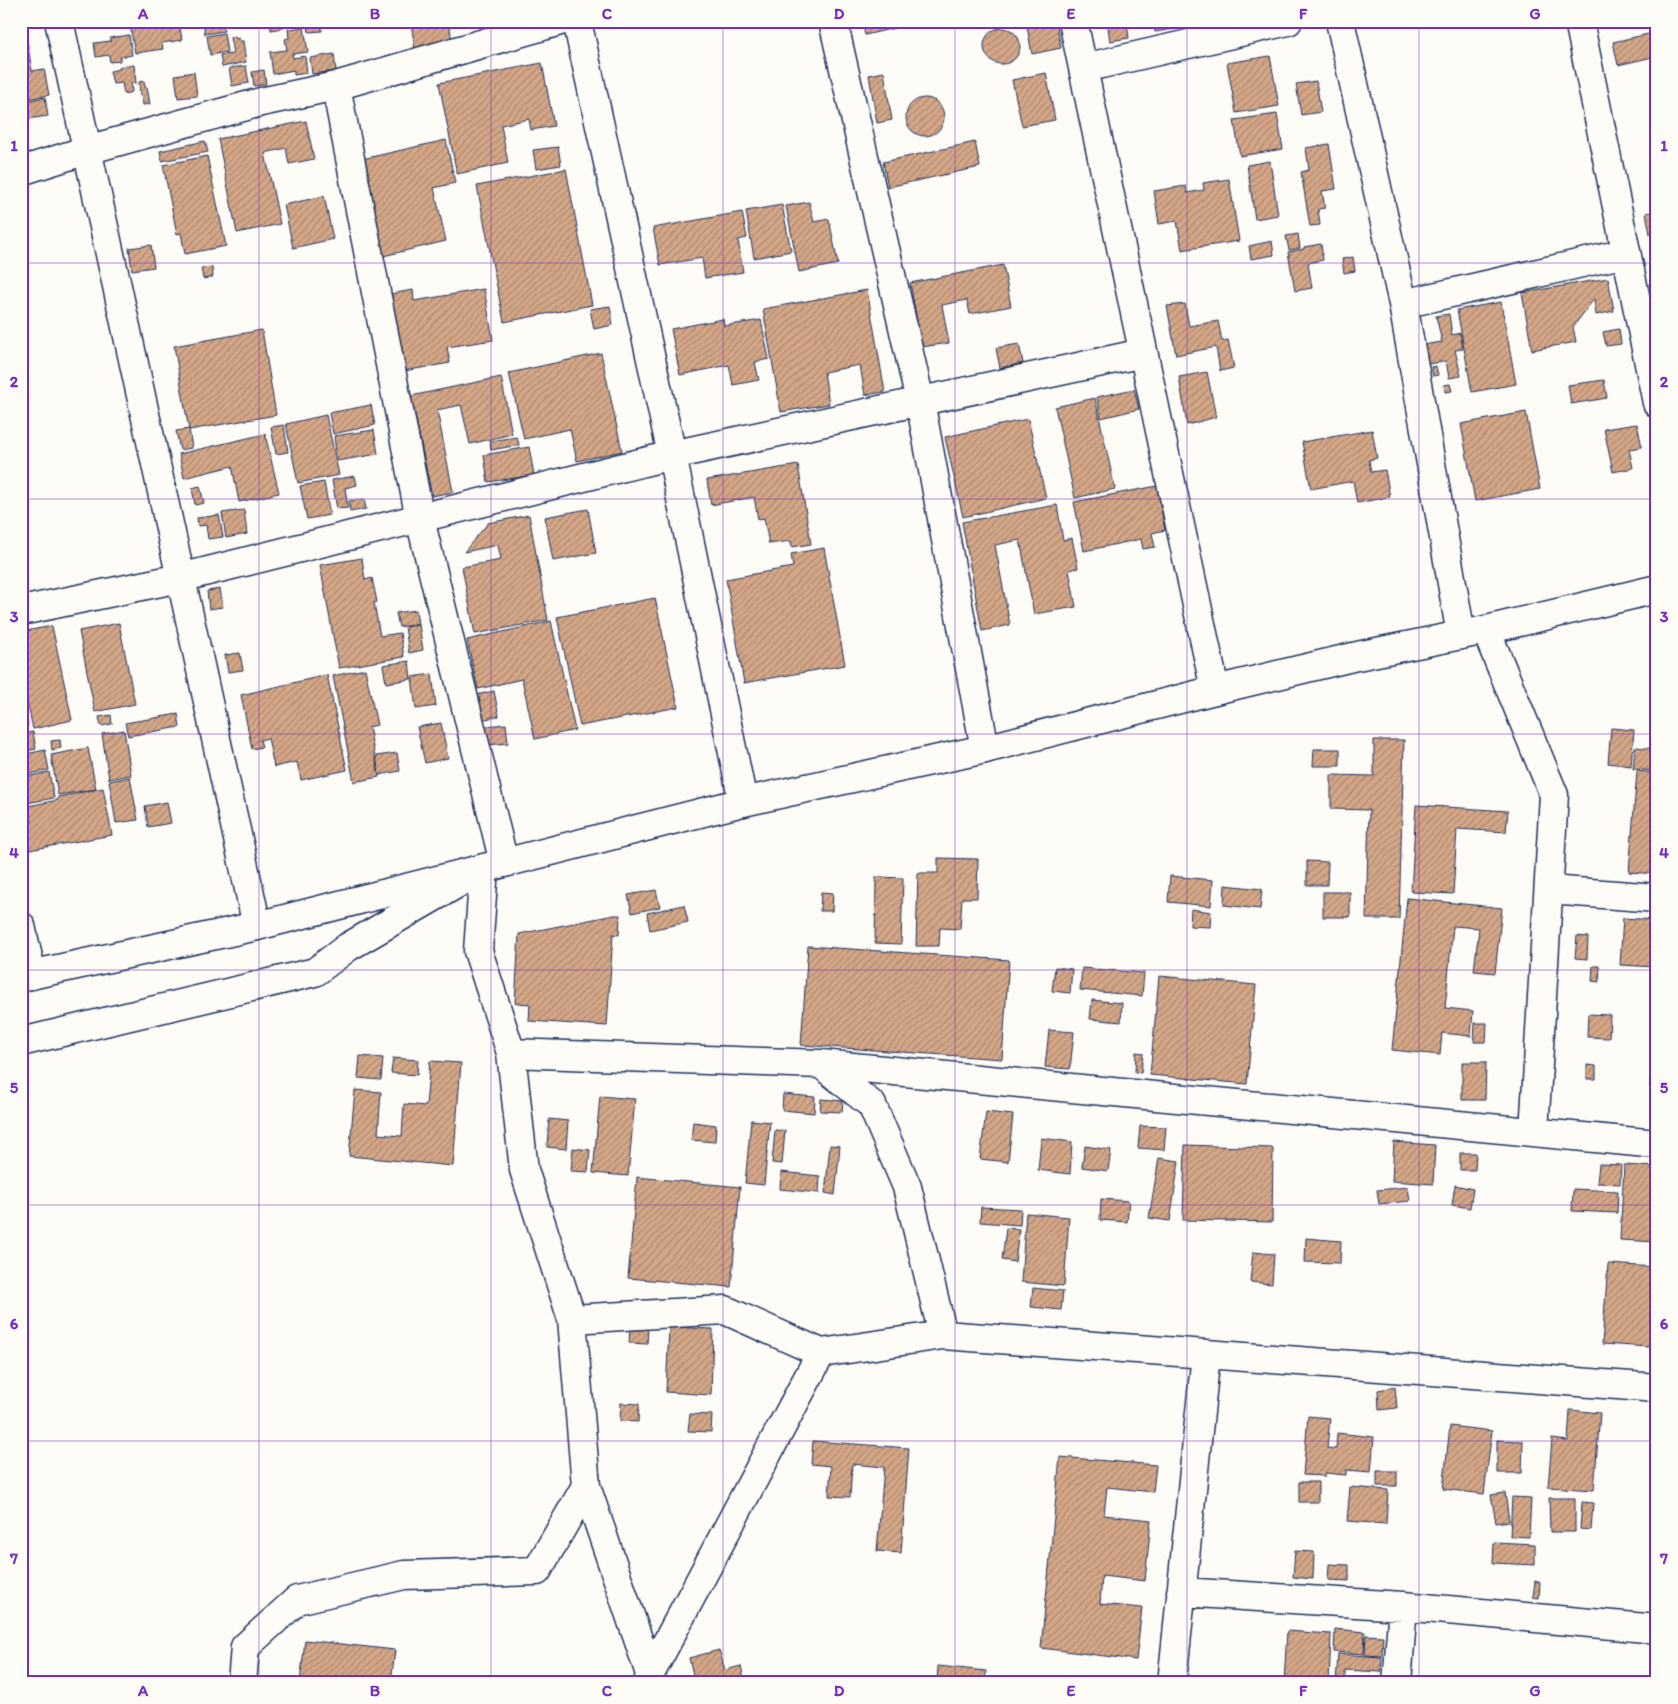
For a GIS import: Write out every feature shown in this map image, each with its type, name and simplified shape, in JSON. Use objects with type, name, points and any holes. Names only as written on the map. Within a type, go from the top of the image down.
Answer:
[{"type":"street","points":[[59,21],[257,926]]},
{"type":"street","points":[[21,171],[87,150],[261,102],[336,86],[560,21]]},
{"type":"street","points":[[577,21],[672,455],[743,802]]},
{"type":"street","points":[[833,21],[920,401],[985,749]]},
{"type":"street","points":[[1073,21],[1215,690]]},
{"type":"street","points":[[1084,68],[1288,21]]},
{"type":"street","points":[[1340,21],[1474,632],[1554,795],[1534,1132]]},
{"type":"street","points":[[1579,21],[1657,403]]},
{"type":"street","points":[[336,86],[420,519],[494,865],[478,951],[510,1054],[524,1170],[572,1320],[586,1486],[649,1679]]},
{"type":"street","points":[[1403,304],[1626,253]]},
{"type":"street","points":[[21,611],[180,578],[672,455],[1143,353]]},
{"type":"street","points":[[21,926],[26,976],[257,926],[743,802],[985,749],[1357,656],[1474,632],[1657,589]]},
{"type":"street","points":[[21,1042],[315,972],[348,946],[494,865]]},
{"type":"street","points":[[1548,890],[1657,898]]},
{"type":"street","points":[[510,1054],[821,1064],[1657,1144]]},
{"type":"street","points":[[821,1064],[872,1104],[907,1187],[943,1335]]},
{"type":"street","points":[[572,1320],[725,1310],[821,1352],[943,1335],[1657,1388]]},
{"type":"street","points":[[649,1679],[821,1352]]},
{"type":"street","points":[[1172,1683],[1206,1354]]},
{"type":"street","points":[[242,1683],[245,1648],[297,1600],[404,1575],[537,1571],[586,1486]]},
{"type":"street","points":[[1181,1592],[1404,1606],[1657,1629]]},
{"type":"street","points":[[1397,1683],[1404,1606]]},
{"type":"building","points":[[79,21],[96,21],[80,24]]},
{"type":"building","points":[[129,21],[179,21],[182,40],[162,43],[163,49],[135,53]]},
{"type":"building","points":[[203,21],[222,21],[224,31],[205,34]]},
{"type":"building","points":[[270,21],[282,21],[283,28],[271,30]]},
{"type":"building","points":[[307,21],[321,21],[322,31],[309,32]]},
{"type":"building","points":[[449,21],[452,43],[415,49],[411,23]]},
{"type":"building","points":[[862,21],[925,21],[865,35]]},
{"type":"building","points":[[1026,21],[1056,21],[1061,48],[1032,54]]},
{"type":"building","points":[[1107,21],[1127,21],[1129,38],[1110,41]]},
{"type":"building","points":[[1153,21],[1192,21],[1193,26],[1155,32]]},
{"type":"building","points":[[304,27],[308,52],[292,54],[293,58],[305,56],[307,73],[294,75],[294,70],[273,74],[270,52],[287,50],[285,39],[289,38],[288,29]]},
{"type":"building","points":[[1002,28],[1009,29],[1015,33],[1019,39],[1019,53],[1015,59],[1009,63],[1002,64],[995,63],[989,59],[985,53],[984,46],[985,39],[989,33],[995,29]]},
{"type":"building","points":[[1657,32],[1657,56],[1618,65],[1613,42]]},
{"type":"building","points":[[224,33],[227,52],[210,55],[207,36]]},
{"type":"building","points":[[26,35],[32,71],[44,69],[49,95],[21,100],[21,36]]},
{"type":"building","points":[[129,35],[132,55],[120,57],[120,61],[110,62],[109,55],[96,57],[94,43],[111,41],[110,38]]},
{"type":"building","points":[[235,36],[236,39],[239,38],[240,41],[243,41],[246,62],[222,67],[220,55],[233,54],[230,37]]},
{"type":"building","points":[[334,54],[336,71],[312,74],[310,58]]},
{"type":"building","points":[[1270,56],[1279,106],[1236,113],[1227,63]]},
{"type":"building","points":[[542,63],[554,126],[531,130],[529,119],[501,125],[508,163],[457,174],[439,83]]},
{"type":"building","points":[[134,65],[136,83],[131,83],[132,92],[124,94],[122,83],[113,84],[110,71],[120,69],[119,67]]},
{"type":"building","points":[[246,66],[249,83],[232,86],[229,68]]},
{"type":"building","points":[[264,70],[266,84],[254,86],[252,72]]},
{"type":"building","points":[[194,72],[197,96],[178,98],[175,75]]},
{"type":"building","points":[[884,72],[892,120],[877,123],[869,75]]},
{"type":"building","points":[[1046,73],[1055,120],[1022,126],[1012,80]]},
{"type":"building","points":[[144,81],[150,104],[143,105],[139,82]]},
{"type":"building","points":[[1316,81],[1321,112],[1301,115],[1296,84]]},
{"type":"building","points":[[45,97],[48,116],[21,120],[21,102]]},
{"type":"building","points":[[925,98],[938,104],[944,117],[938,130],[925,136],[912,130],[906,117],[912,104]]},
{"type":"building","points":[[1277,114],[1283,149],[1240,156],[1234,120]]},
{"type":"building","points":[[306,121],[314,159],[289,164],[286,148],[265,153],[280,224],[237,233],[218,139]]},
{"type":"building","points":[[446,140],[455,183],[434,188],[446,241],[379,257],[358,160]]},
{"type":"building","points":[[205,141],[208,152],[162,161],[160,151]]},
{"type":"building","points":[[975,142],[980,167],[888,187],[883,162]]},
{"type":"building","points":[[1329,144],[1336,189],[1322,191],[1325,208],[1318,209],[1320,225],[1310,226],[1301,172],[1309,170],[1306,148]]},
{"type":"building","points":[[558,147],[561,165],[536,169],[533,150]]},
{"type":"building","points":[[207,156],[226,246],[185,254],[181,233],[177,234],[163,165]]},
{"type":"building","points":[[1270,161],[1278,215],[1255,219],[1247,165]]},
{"type":"building","points":[[566,169],[592,305],[504,322],[477,186]]},
{"type":"building","points":[[1229,179],[1239,241],[1182,250],[1177,221],[1159,224],[1154,191],[1186,186],[1187,193],[1204,190],[1203,183]]},
{"type":"building","points":[[324,196],[333,239],[293,248],[284,205]]},
{"type":"building","points":[[809,202],[814,222],[829,219],[838,264],[799,272],[786,206]]},
{"type":"building","points":[[782,205],[791,251],[754,258],[746,211]]},
{"type":"building","points":[[1657,211],[1657,233],[1650,234],[1646,213]]},
{"type":"building","points":[[742,212],[747,238],[738,240],[743,272],[705,278],[702,258],[660,265],[653,228]]},
{"type":"building","points":[[1298,234],[1300,248],[1289,250],[1286,236]]},
{"type":"building","points":[[1272,241],[1274,255],[1251,259],[1249,246]]},
{"type":"building","points":[[1321,244],[1323,260],[1308,263],[1312,288],[1295,291],[1288,252]]},
{"type":"building","points":[[151,245],[154,267],[132,270],[129,248]]},
{"type":"building","points":[[1353,257],[1355,271],[1344,273],[1342,259]]},
{"type":"building","points":[[1003,265],[1011,306],[970,314],[967,300],[942,305],[949,343],[922,347],[910,283]]},
{"type":"building","points":[[212,267],[213,277],[203,279],[201,268]]},
{"type":"building","points":[[1608,278],[1614,311],[1596,315],[1594,299],[1573,327],[1576,342],[1532,350],[1522,293]]},
{"type":"building","points":[[484,289],[493,340],[447,347],[450,363],[404,371],[391,294],[413,290],[414,301]]},
{"type":"building","points":[[867,290],[885,392],[865,395],[860,365],[824,372],[829,404],[781,412],[763,309]]},
{"type":"building","points":[[1501,302],[1516,384],[1472,392],[1457,310]]},
{"type":"building","points":[[1185,304],[1189,326],[1218,321],[1222,341],[1228,340],[1234,368],[1220,371],[1216,347],[1176,355],[1167,306]]},
{"type":"building","points":[[610,306],[613,325],[594,329],[590,309]]},
{"type":"building","points":[[1449,314],[1452,335],[1460,333],[1463,349],[1455,350],[1461,376],[1449,378],[1446,361],[1428,364],[1423,345],[1442,342],[1436,316]]},
{"type":"building","points":[[723,319],[724,326],[761,320],[769,359],[755,362],[759,380],[733,385],[729,365],[680,375],[671,329]]},
{"type":"building","points":[[1619,329],[1621,344],[1606,346],[1603,332]]},
{"type":"building","points":[[262,330],[276,415],[189,430],[174,346]]},
{"type":"building","points":[[1019,344],[1023,363],[1000,368],[996,348]]},
{"type":"building","points":[[601,353],[622,451],[577,461],[570,429],[524,439],[509,373]]},
{"type":"building","points":[[1436,366],[1438,375],[1433,376],[1431,367]]},
{"type":"building","points":[[1207,372],[1216,417],[1187,425],[1179,377]]},
{"type":"building","points":[[501,377],[512,434],[470,444],[461,405],[437,410],[453,492],[432,496],[411,396]]},
{"type":"building","points":[[1604,380],[1607,398],[1571,404],[1568,385]]},
{"type":"building","points":[[1450,384],[1452,391],[1445,392],[1444,385]]},
{"type":"building","points":[[1134,389],[1139,409],[1101,418],[1097,397]]},
{"type":"building","points":[[1095,398],[1115,489],[1075,498],[1055,407]]},
{"type":"building","points":[[371,405],[375,425],[333,434],[329,413]]},
{"type":"building","points":[[1526,412],[1540,489],[1475,501],[1461,424]]},
{"type":"building","points":[[326,415],[339,475],[298,483],[286,424]]},
{"type":"building","points":[[1028,419],[1046,498],[963,517],[945,437]]},
{"type":"building","points":[[1637,424],[1642,447],[1629,449],[1633,468],[1613,472],[1604,429]]},
{"type":"building","points":[[284,425],[288,452],[276,454],[271,427]]},
{"type":"building","points":[[189,429],[192,448],[180,450],[176,431]]},
{"type":"building","points":[[374,430],[378,454],[337,461],[334,436]]},
{"type":"building","points":[[1372,430],[1377,458],[1369,460],[1371,472],[1385,470],[1390,497],[1357,503],[1353,481],[1311,489],[1302,442]]},
{"type":"building","points":[[265,434],[279,493],[239,502],[232,466],[184,478],[179,454]]},
{"type":"building","points":[[517,437],[519,445],[491,450],[490,441]]},
{"type":"building","points":[[529,447],[534,475],[488,482],[484,455]]},
{"type":"building","points":[[798,465],[811,544],[792,547],[791,541],[769,544],[764,518],[758,519],[754,497],[711,505],[707,480]]},
{"type":"building","points":[[355,476],[357,485],[345,488],[348,508],[337,509],[332,480]]},
{"type":"building","points":[[324,482],[330,515],[307,519],[300,486]]},
{"type":"building","points":[[200,486],[204,503],[195,505],[192,488]]},
{"type":"building","points":[[1157,486],[1165,530],[1152,533],[1155,547],[1143,549],[1141,539],[1084,551],[1074,502]]},
{"type":"building","points":[[364,499],[366,509],[350,512],[349,501]]},
{"type":"building","points":[[1057,505],[1063,540],[1072,538],[1078,568],[1069,570],[1076,607],[1034,614],[1020,540],[995,545],[1010,625],[982,631],[962,522]]},
{"type":"building","points":[[588,509],[596,553],[553,561],[545,517]]},
{"type":"building","points":[[244,510],[247,534],[226,538],[222,513]]},
{"type":"building","points":[[219,515],[223,537],[208,539],[206,525],[198,526],[197,518]]},
{"type":"building","points":[[529,515],[548,620],[475,634],[462,567],[501,560],[498,545],[464,552],[488,523]]},
{"type":"building","points":[[824,548],[845,665],[744,683],[726,579],[793,567],[791,554]]},
{"type":"building","points":[[362,558],[365,580],[372,578],[377,602],[374,603],[380,636],[400,633],[404,657],[339,668],[320,565]]},
{"type":"building","points":[[220,589],[223,607],[209,609],[207,591]]},
{"type":"building","points":[[655,598],[678,707],[580,726],[557,617]]},
{"type":"building","points":[[416,610],[418,624],[399,627],[396,613]]},
{"type":"building","points":[[551,621],[575,730],[535,739],[522,679],[478,689],[467,640]]},
{"type":"building","points":[[119,623],[135,704],[95,712],[79,631]]},
{"type":"building","points":[[419,625],[423,650],[409,653],[405,627]]},
{"type":"building","points":[[52,626],[72,720],[33,729],[21,673],[21,632]]},
{"type":"building","points":[[240,653],[243,670],[228,672],[225,655]]},
{"type":"building","points":[[409,661],[411,679],[386,683],[383,665]]},
{"type":"building","points":[[365,669],[377,725],[369,727],[379,777],[354,782],[333,676]]},
{"type":"building","points":[[432,674],[436,706],[416,709],[412,677]]},
{"type":"building","points":[[327,675],[347,770],[301,780],[297,762],[274,767],[268,738],[260,740],[262,747],[252,749],[241,695]]},
{"type":"building","points":[[21,688],[28,725],[21,726]]},
{"type":"building","points":[[494,691],[499,716],[481,720],[476,695]]},
{"type":"building","points":[[178,714],[180,727],[128,736],[125,723]]},
{"type":"building","points":[[111,715],[112,724],[101,726],[99,717]]},
{"type":"building","points":[[441,723],[448,758],[425,763],[417,727]]},
{"type":"building","points":[[506,724],[508,743],[488,745],[486,726]]},
{"type":"building","points":[[1611,728],[1634,730],[1631,766],[1608,763]]},
{"type":"building","points":[[124,730],[131,775],[109,779],[102,734]]},
{"type":"building","points":[[33,732],[36,749],[21,752],[21,734]]},
{"type":"building","points":[[60,740],[61,748],[52,750],[51,741]]},
{"type":"building","points":[[1374,740],[1404,740],[1399,919],[1366,919],[1369,810],[1331,809],[1331,775],[1374,776]]},
{"type":"building","points":[[1635,747],[1657,749],[1657,771],[1633,769]]},
{"type":"building","points":[[88,748],[96,789],[58,795],[51,755]]},
{"type":"building","points":[[1314,749],[1340,749],[1340,766],[1313,766]]},
{"type":"building","points":[[45,750],[49,770],[21,776],[21,755]]},
{"type":"building","points":[[397,753],[400,771],[379,775],[376,756]]},
{"type":"building","points":[[1637,771],[1657,773],[1657,874],[1629,872]]},
{"type":"building","points":[[49,772],[54,798],[21,804],[21,778]]},
{"type":"building","points":[[130,777],[138,820],[116,823],[109,781]]},
{"type":"building","points":[[103,788],[112,835],[24,851],[21,824],[32,822],[28,806],[58,800],[58,797]]},
{"type":"building","points":[[167,802],[171,823],[148,827],[145,806]]},
{"type":"building","points":[[1416,805],[1508,811],[1506,832],[1457,829],[1453,894],[1411,892]]},
{"type":"building","points":[[938,858],[978,859],[977,898],[962,898],[960,929],[940,928],[939,946],[916,946],[918,873],[938,873]]},
{"type":"building","points":[[1307,861],[1328,862],[1327,885],[1307,885]]},
{"type":"building","points":[[1170,876],[1213,880],[1211,906],[1168,902]]},
{"type":"building","points":[[876,877],[903,878],[901,944],[875,943]]},
{"type":"building","points":[[1225,885],[1262,889],[1260,909],[1224,905]]},
{"type":"building","points":[[656,890],[660,907],[632,913],[628,895]]},
{"type":"building","points":[[821,892],[833,893],[832,911],[820,911]]},
{"type":"building","points":[[1323,892],[1350,892],[1350,917],[1323,917]]},
{"type":"building","points":[[1407,898],[1502,908],[1495,973],[1474,971],[1479,928],[1453,926],[1445,1008],[1473,1011],[1471,1036],[1442,1033],[1440,1055],[1392,1050]]},
{"type":"building","points":[[684,905],[688,922],[650,930],[647,913]]},
{"type":"building","points":[[1191,909],[1211,912],[1210,927],[1190,926]]},
{"type":"building","points":[[620,915],[619,935],[613,934],[607,1026],[529,1021],[530,1004],[515,1003],[519,934]]},
{"type":"building","points":[[1623,918],[1657,920],[1657,1000],[1655,1000],[1656,967],[1620,965]]},
{"type":"building","points":[[1577,936],[1588,937],[1587,959],[1575,958]]},
{"type":"building","points":[[808,946],[1009,960],[1002,1059],[801,1045]]},
{"type":"building","points":[[1593,966],[1600,966],[1599,982],[1592,981]]},
{"type":"building","points":[[1055,967],[1072,969],[1070,993],[1052,991]]},
{"type":"building","points":[[1082,968],[1144,973],[1142,996],[1080,990]]},
{"type":"building","points":[[1159,976],[1256,985],[1247,1084],[1150,1075]]},
{"type":"building","points":[[1092,1000],[1122,1003],[1121,1022],[1090,1019]]},
{"type":"building","points":[[1588,1014],[1610,1015],[1609,1038],[1587,1037]]},
{"type":"building","points":[[1653,1021],[1657,1022],[1657,1088],[1650,1087]]},
{"type":"building","points":[[1475,1023],[1487,1023],[1486,1042],[1474,1042]]},
{"type":"building","points":[[1049,1030],[1074,1032],[1070,1069],[1045,1067]]},
{"type":"building","points":[[1136,1052],[1143,1053],[1141,1073],[1135,1072]]},
{"type":"building","points":[[360,1056],[383,1058],[381,1080],[358,1078]]},
{"type":"building","points":[[393,1058],[418,1060],[417,1075],[391,1073]]},
{"type":"building","points":[[430,1061],[461,1063],[453,1166],[349,1156],[355,1090],[381,1092],[378,1134],[402,1136],[404,1104],[426,1106]]},
{"type":"building","points":[[1462,1062],[1486,1062],[1485,1100],[1462,1100]]},
{"type":"building","points":[[1587,1065],[1596,1066],[1596,1079],[1587,1079]]},
{"type":"building","points":[[783,1094],[815,1097],[814,1113],[782,1110]]},
{"type":"building","points":[[600,1096],[635,1099],[628,1176],[593,1173]]},
{"type":"building","points":[[821,1099],[843,1101],[842,1112],[820,1111]]},
{"type":"building","points":[[986,1112],[1013,1115],[1008,1162],[980,1159]]},
{"type":"building","points":[[549,1119],[568,1121],[566,1149],[547,1147]]},
{"type":"building","points":[[751,1120],[770,1122],[764,1185],[745,1183]]},
{"type":"building","points":[[693,1122],[716,1125],[715,1142],[691,1140]]},
{"type":"building","points":[[1140,1126],[1166,1127],[1164,1150],[1138,1148]]},
{"type":"building","points":[[775,1130],[785,1131],[782,1164],[772,1163]]},
{"type":"building","points":[[1041,1138],[1072,1142],[1070,1174],[1038,1170]]},
{"type":"building","points":[[1394,1142],[1435,1145],[1433,1184],[1392,1181]]},
{"type":"building","points":[[830,1145],[840,1146],[835,1195],[825,1193]]},
{"type":"building","points":[[1185,1145],[1273,1148],[1272,1222],[1183,1220]]},
{"type":"building","points":[[1085,1146],[1111,1150],[1108,1171],[1082,1167]]},
{"type":"building","points":[[573,1148],[590,1150],[588,1172],[571,1171]]},
{"type":"building","points":[[1460,1153],[1476,1153],[1475,1170],[1460,1170]]},
{"type":"building","points":[[1159,1158],[1179,1161],[1170,1221],[1149,1218]]},
{"type":"building","points":[[1599,1164],[1621,1165],[1620,1184],[1597,1183]]},
{"type":"building","points":[[1624,1165],[1657,1167],[1657,1242],[1620,1240]]},
{"type":"building","points":[[781,1172],[820,1176],[819,1193],[780,1189]]},
{"type":"building","points":[[637,1177],[740,1187],[731,1287],[628,1278]]},
{"type":"building","points":[[1455,1185],[1473,1189],[1470,1208],[1452,1205]]},
{"type":"building","points":[[1408,1187],[1410,1201],[1379,1204],[1377,1190]]},
{"type":"building","points":[[1573,1189],[1618,1191],[1617,1213],[1572,1211]]},
{"type":"building","points":[[1101,1199],[1129,1201],[1127,1222],[1100,1220]]},
{"type":"building","points":[[981,1207],[1021,1209],[1020,1225],[980,1222]]},
{"type":"building","points":[[1026,1213],[1069,1217],[1064,1286],[1021,1282]]},
{"type":"building","points":[[1006,1228],[1019,1229],[1015,1262],[1002,1260]]},
{"type":"building","points":[[1306,1238],[1341,1241],[1340,1263],[1305,1262]]},
{"type":"building","points":[[1253,1252],[1274,1254],[1272,1284],[1250,1282]]},
{"type":"building","points":[[1608,1264],[1655,1267],[1649,1347],[1602,1344]]},
{"type":"building","points":[[1033,1288],[1063,1291],[1061,1310],[1031,1307]]},
{"type":"building","points":[[630,1327],[648,1328],[647,1344],[629,1343]]},
{"type":"building","points":[[669,1327],[713,1329],[711,1395],[666,1392]]},
{"type":"building","points":[[1395,1387],[1397,1408],[1379,1410],[1378,1390]]},
{"type":"building","points":[[621,1403],[639,1404],[638,1422],[620,1421]]},
{"type":"building","points":[[1570,1410],[1600,1413],[1594,1490],[1548,1487],[1552,1439],[1568,1441]]},
{"type":"building","points":[[690,1414],[712,1415],[711,1432],[688,1431]]},
{"type":"building","points":[[1308,1416],[1330,1418],[1327,1448],[1336,1449],[1337,1433],[1374,1437],[1371,1472],[1346,1470],[1346,1475],[1325,1473],[1325,1476],[1303,1475]]},
{"type":"building","points":[[1450,1426],[1492,1431],[1484,1494],[1443,1489]]},
{"type":"building","points":[[1497,1440],[1523,1441],[1522,1473],[1497,1473]]},
{"type":"building","points":[[813,1441],[909,1448],[901,1553],[877,1551],[884,1467],[852,1464],[850,1497],[829,1496],[831,1466],[811,1464]]},
{"type":"building","points":[[1060,1457],[1156,1465],[1153,1492],[1107,1487],[1104,1515],[1151,1520],[1145,1581],[1102,1576],[1100,1604],[1142,1608],[1136,1660],[1041,1648]]},
{"type":"building","points":[[1377,1471],[1397,1471],[1397,1486],[1377,1486]]},
{"type":"building","points":[[1299,1482],[1318,1482],[1318,1502],[1299,1502]]},
{"type":"building","points":[[1350,1487],[1388,1490],[1386,1524],[1347,1521]]},
{"type":"building","points":[[1505,1493],[1509,1521],[1496,1523],[1491,1495]]},
{"type":"building","points":[[1512,1497],[1531,1498],[1529,1537],[1510,1536]]},
{"type":"building","points":[[1549,1498],[1575,1498],[1575,1532],[1550,1532]]},
{"type":"building","points":[[1582,1502],[1593,1503],[1591,1530],[1580,1529]]},
{"type":"building","points":[[1494,1542],[1535,1544],[1535,1565],[1493,1563]]},
{"type":"building","points":[[1295,1551],[1314,1552],[1313,1579],[1293,1577]]},
{"type":"building","points":[[1329,1564],[1349,1565],[1349,1581],[1328,1580]]},
{"type":"building","points":[[1535,1581],[1540,1582],[1539,1598],[1533,1597]]},
{"type":"building","points":[[1335,1629],[1365,1632],[1364,1654],[1334,1652]]},
{"type":"building","points":[[1287,1631],[1331,1634],[1329,1683],[1284,1683]]},
{"type":"building","points":[[1366,1635],[1383,1636],[1382,1656],[1365,1655]]},
{"type":"building","points":[[305,1640],[395,1650],[391,1683],[300,1683]]},
{"type":"building","points":[[719,1650],[725,1670],[741,1666],[745,1683],[695,1683],[689,1658]]},
{"type":"building","points":[[1338,1654],[1382,1657],[1381,1672],[1345,1670],[1345,1683],[1336,1683]]},
{"type":"building","points":[[938,1666],[986,1671],[985,1683],[937,1683]]}]
